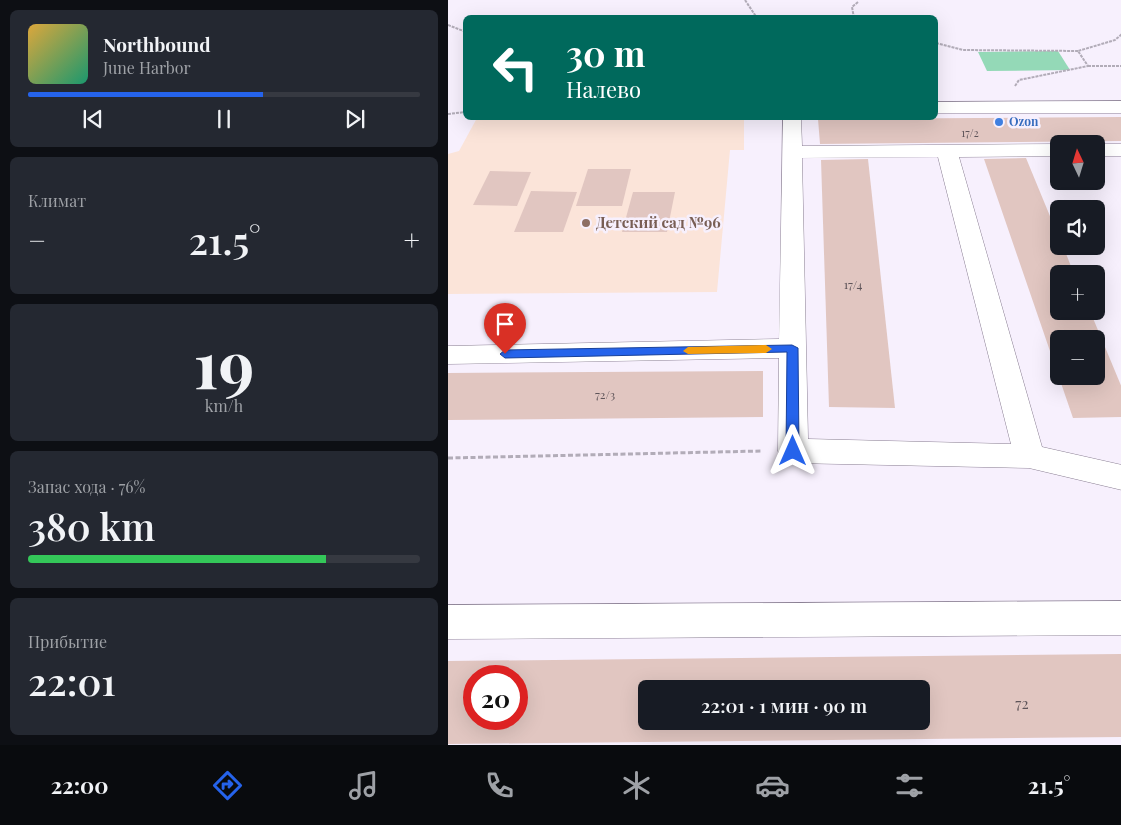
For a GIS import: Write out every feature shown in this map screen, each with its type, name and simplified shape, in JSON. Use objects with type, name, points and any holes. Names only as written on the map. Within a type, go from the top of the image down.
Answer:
[{"type":"lane","points":[[938,108],[1122,108]]},
{"type":"lane","points":[[792,120],[793,451],[1029,456],[1122,478]]},
{"type":"lane","points":[[792,152],[1050,150]]},
{"type":"lane","points":[[1106,150],[1122,150]]},
{"type":"lane","points":[[947,151],[1029,456]]},
{"type":"lane","points":[[448,356],[792,348]]},
{"type":"lane","points":[[448,622],[1122,618]]},
{"type":"path","points":[[746,0],[755,15]]},
{"type":"path","points":[[853,15],[852,7],[858,2]]},
{"type":"path","points":[[448,25],[463,31]]},
{"type":"path","points":[[938,44],[963,50],[1078,51],[1115,40],[1122,34]]},
{"type":"path","points":[[1078,51],[1088,66]]},
{"type":"path","points":[[1000,108],[1019,80],[1088,66],[1122,66]]},
{"type":"path","points":[[448,114],[463,112]]},
{"type":"path","points":[[448,458],[793,451]]},
{"type":"shaded area","name":"Детский сад №96","points":[[476,120],[744,120],[744,150],[730,150],[717,292],[448,294],[448,154],[459,151]]},
{"type":"green space","points":[[1058,51],[1070,70],[987,71],[978,52]]},
{"type":"building","points":[[1122,117],[1122,141],[1106,141],[1106,135],[1050,135],[1050,142],[820,144],[818,120],[938,120],[938,118]]},
{"type":"building","points":[[1026,158],[1050,216],[1050,255],[1067,255],[1070,265],[1050,265],[1050,320],[1094,320],[1098,330],[1050,330],[1050,351],[984,159]]},
{"type":"building","points":[[868,159],[895,408],[829,407],[821,160]]},
{"type":"building","points":[[588,169],[631,169],[622,206],[576,206]]},
{"type":"building","points":[[490,171],[531,172],[517,206],[473,205]]},
{"type":"building","points":[[531,191],[577,192],[563,232],[514,232]]},
{"type":"building","points":[[633,192],[675,192],[667,232],[622,232]]},
{"type":"building","points":[[1105,347],[1122,388],[1122,417],[1073,418],[1062,385],[1105,385]]},
{"type":"building","points":[[763,371],[763,417],[448,420],[448,373]]},
{"type":"building","points":[[1122,654],[1122,737],[448,744],[448,661]]},
{"type":"slow traffic","points":[[688,351],[766,349]]},
{"type":"place","name":"Ozon","points":[[999,122]]},
{"type":"place","name":"Детский сад №96","points":[[586,223]]},
{"type":"route","points":[[505,354],[792,348],[793,451]]}]
